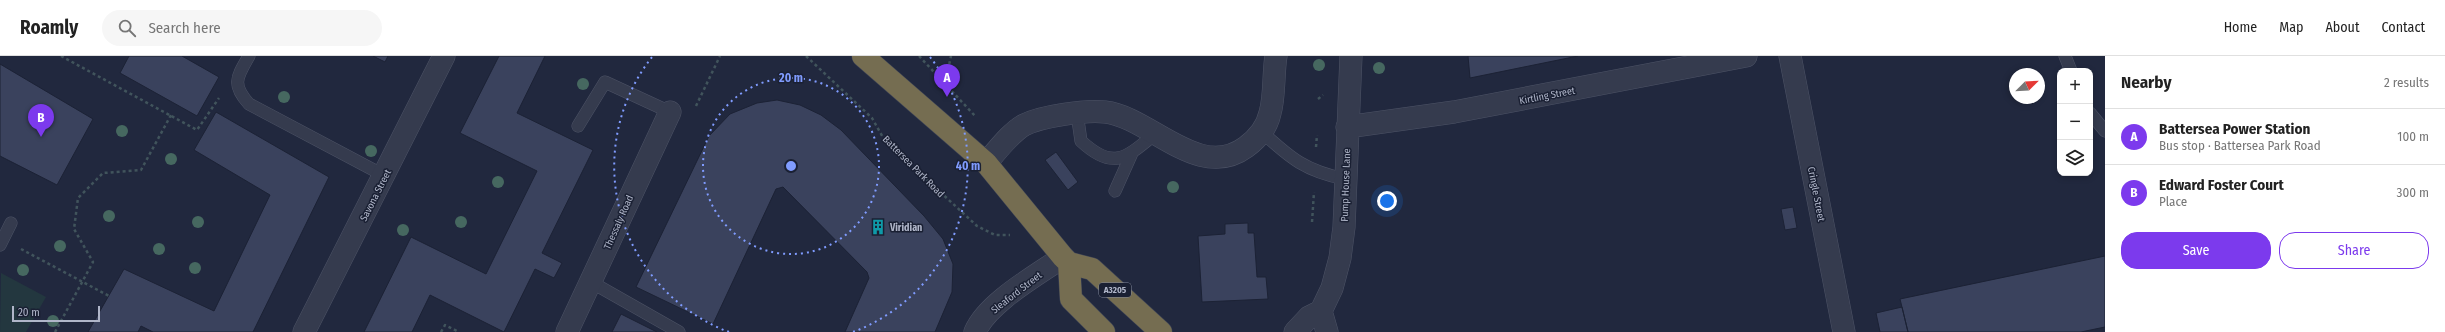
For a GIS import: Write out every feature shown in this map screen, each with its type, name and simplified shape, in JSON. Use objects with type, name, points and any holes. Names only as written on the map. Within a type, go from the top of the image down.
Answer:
[{"type":"highway","points":[[863,56],[986,163],[1043,234],[1066,260],[1071,298],[1104,332]]},
{"type":"highway","name":"A3205","points":[[1066,260],[1092,269],[1160,332]]},
{"type":"street","name":"Savona Street","points":[[304,332],[385,176],[444,56]]},
{"type":"street","points":[[986,163],[1024,125],[1091,111],[1124,116],[1183,150],[1206,156],[1228,157],[1240,152],[1262,132],[1270,113],[1276,56]]},
{"type":"street","name":"Pump House Lane","points":[[1321,311],[1332,288],[1340,258],[1343,238],[1351,56]]},
{"type":"street","name":"Kirtling Street","points":[[1347,127],[1454,112],[1746,56]]},
{"type":"street","name":"Cringle Street","points":[[1790,56],[1844,332]]},
{"type":"street","name":"Thessaly Road","points":[[567,332],[670,112]]},
{"type":"street","name":"Sleaford Street","points":[[975,332],[979,323],[997,305],[1066,260]]},
{"type":"street","points":[[1295,332],[1309,317],[1321,311],[1327,332]]},
{"type":"lane","points":[[249,56],[236,78],[239,93],[249,104],[385,176]]},
{"type":"lane","points":[[2065,56],[2070,68]]},
{"type":"lane","points":[[578,126],[605,82],[670,112]]},
{"type":"lane","points":[[1077,114],[1081,142],[1099,157],[1115,159],[1132,153],[1155,134]]},
{"type":"lane","points":[[2093,117],[2105,131]]},
{"type":"lane","points":[[1262,132],[1298,164],[1324,174],[1345,179]]},
{"type":"lane","points":[[1115,191],[1132,153]]},
{"type":"lane","points":[[2,242],[11,223]]},
{"type":"lane","points":[[591,282],[679,332]]},
{"type":"path","points":[[61,56],[197,130],[218,98],[239,93]]},
{"type":"path","points":[[695,109],[720,56]]},
{"type":"path","name":"Battersea Park Road","points":[[806,56],[872,118],[885,141],[977,226],[995,235],[1043,234]]},
{"type":"path","points":[[948,70],[951,56]]},
{"type":"path","points":[[1318,99],[1322,95]]},
{"type":"path","points":[[55,332],[84,283],[93,262],[74,229],[78,198],[103,173],[140,170],[171,116]]},
{"type":"path","points":[[2,242],[109,296]]},
{"type":"path","points":[[441,332],[445,325],[459,332]]},
{"type":"shaded area","points":[[1,273],[46,297],[26,332],[0,332]]},
{"type":"building","points":[[129,56],[182,56],[219,77],[197,116],[120,73]]},
{"type":"building","points":[[373,56],[388,56],[385,62]]},
{"type":"building","points":[[499,56],[545,56],[517,113],[593,150],[542,253],[562,263],[554,278],[535,269],[504,332],[430,295],[412,332],[364,332],[411,237],[486,274],[537,171],[460,133]]},
{"type":"building","points":[[1468,56],[1578,56],[1470,78]]},
{"type":"building","points":[[0,64],[93,119],[57,185],[0,156]]},
{"type":"building","name":"Viridian","points":[[777,100],[800,105],[821,115],[841,130],[924,216],[943,239],[953,264],[952,292],[935,332],[845,332],[869,278],[867,272],[783,187],[776,189],[713,324],[636,287],[709,136],[730,114],[757,103]]},
{"type":"building","points":[[216,112],[329,177],[253,332],[153,332],[141,326],[138,332],[88,332],[124,269],[214,311],[270,195],[194,150]]},
{"type":"building","points":[[1056,152],[1078,182],[1068,190],[1045,160]]},
{"type":"building","points":[[1793,207],[1797,228],[1785,230],[1781,209]]},
{"type":"building","points":[[1248,223],[1248,233],[1254,233],[1257,277],[1266,277],[1268,299],[1202,302],[1198,236],[1225,234],[1225,224]]},
{"type":"building","points":[[2105,256],[2105,327],[2081,332],[1908,332],[1900,299]]},
{"type":"building","points":[[1902,307],[1908,332],[1880,332],[1876,313]]},
{"type":"building","points":[[621,314],[657,332],[612,332]]},
{"type":"place","name":"Battersea Power Station","points":[[947,97]]},
{"type":"place","name":"Edward Foster Court","points":[[41,137]]},
{"type":"place","name":"Viridian","points":[[878,227]]}]
